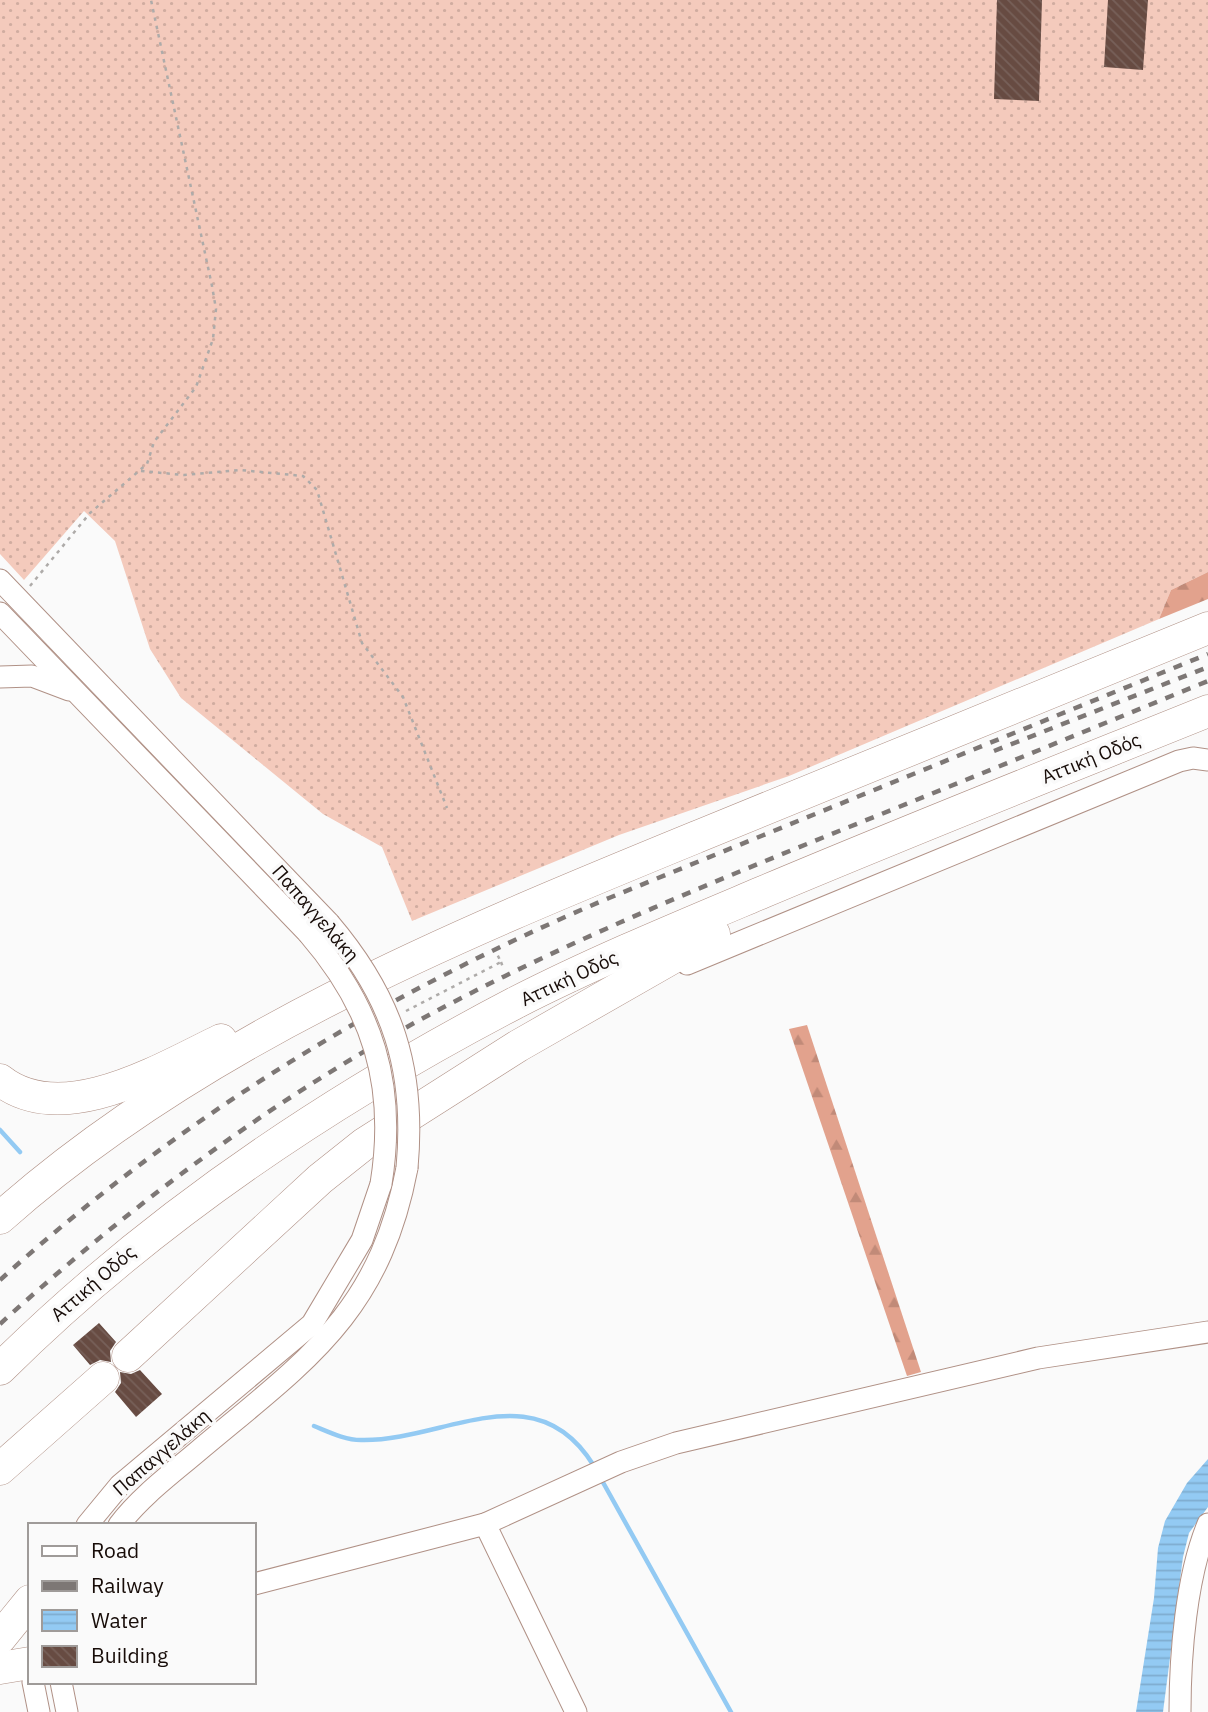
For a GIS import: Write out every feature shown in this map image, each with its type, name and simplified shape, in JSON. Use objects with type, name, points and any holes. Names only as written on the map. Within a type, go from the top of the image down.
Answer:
[{"type":"highway","points":[[0,1080],[27,1096],[50,1098],[81,1097],[117,1088],[269,1017],[397,966],[552,896],[1208,628]]},
{"type":"highway","name":"Αττική Οδός","points":[[0,1369],[95,1279],[159,1226],[244,1164],[331,1109],[517,1002],[607,960],[855,853],[1208,711]]},
{"type":"highway","points":[[128,1356],[320,1179],[364,1144],[518,1046],[639,974],[768,909],[855,853]]},
{"type":"highway","points":[[0,1217],[124,1122],[294,1019],[397,966]]},
{"type":"highway","points":[[0,1469],[103,1378]]},
{"type":"highway","points":[[0,1638],[28,1603]]},
{"type":"highway","points":[[0,1668],[28,1663]]},
{"type":"highway","points":[[0,1685],[28,1682]]},
{"type":"street","name":"Παπαγγελάκη","points":[[0,580],[328,923],[362,965],[391,1019],[399,1042],[409,1096],[407,1168],[394,1224],[382,1256],[346,1317],[296,1369],[177,1469],[121,1523]]},
{"type":"street","points":[[1,618],[19,599]]},
{"type":"street","name":"Παπαγγελάκη","points":[[1,618],[308,933],[345,981],[377,1054],[387,1124],[381,1184],[357,1249],[312,1324],[120,1485],[89,1523]]},
{"type":"street","points":[[0,677],[32,676],[51,681],[82,699]]},
{"type":"street","points":[[639,991],[699,958],[939,858],[1179,761],[1208,760]]},
{"type":"street","points":[[256,1583],[485,1524],[621,1462],[676,1443],[1017,1362],[1208,1332]]},
{"type":"street","points":[[485,1524],[576,1712]]},
{"type":"street","points":[[1180,1712],[1181,1677],[1194,1574],[1208,1524]]},
{"type":"street","points":[[33,1684],[39,1712]]},
{"type":"street","points":[[61,1684],[67,1712]]},
{"type":"path","points":[[19,599],[90,513],[147,464],[154,442],[196,387],[213,340],[216,309],[151,0]]},
{"type":"path","points":[[141,471],[184,475],[240,470],[303,476],[311,482],[317,490],[362,643],[403,697],[447,808]]},
{"type":"path","points":[[497,954],[505,970]]},
{"type":"path","points":[[391,1019],[501,962]]},
{"type":"shaded area","points":[[0,0],[1208,0],[1208,572],[1171,590],[1159,619],[789,776],[619,835],[412,921],[382,847],[323,814],[181,698],[150,649],[115,541],[84,511],[24,580],[0,554]]},
{"type":"green space","points":[[1208,572],[1208,599],[1159,619],[1171,590]]},
{"type":"green space","points":[[807,1025],[921,1372],[907,1376],[789,1029]]},
{"type":"water","points":[[1208,1459],[1208,1507],[1189,1533],[1183,1557],[1163,1712],[1136,1712],[1154,1598],[1158,1548],[1165,1521],[1187,1483]]},
{"type":"building","points":[[997,0],[1042,0],[1039,101],[994,99]]},
{"type":"building","points":[[1108,0],[1148,0],[1143,70],[1104,67]]},
{"type":"building","points":[[99,1323],[116,1342],[110,1351],[111,1362],[100,1360],[90,1365],[73,1345]]},
{"type":"building","points":[[140,1370],[162,1394],[136,1417],[115,1392],[121,1383],[120,1372],[131,1374]]},
{"type":"waterway","points":[[0,1130],[20,1152]]},
{"type":"waterway","points":[[314,1426],[343,1437],[361,1440],[392,1438],[486,1418],[516,1416],[544,1422],[570,1437],[594,1466]]},
{"type":"waterway","points":[[600,1477],[731,1712]]},
{"type":"railway","points":[[0,1280],[69,1221],[213,1112],[288,1063],[445,974],[609,898],[1208,654]]},
{"type":"railway","points":[[994,751],[1208,667]]},
{"type":"railway","points":[[0,1324],[139,1206],[236,1134],[337,1068],[445,1007],[558,951],[674,899],[1208,681]]}]
